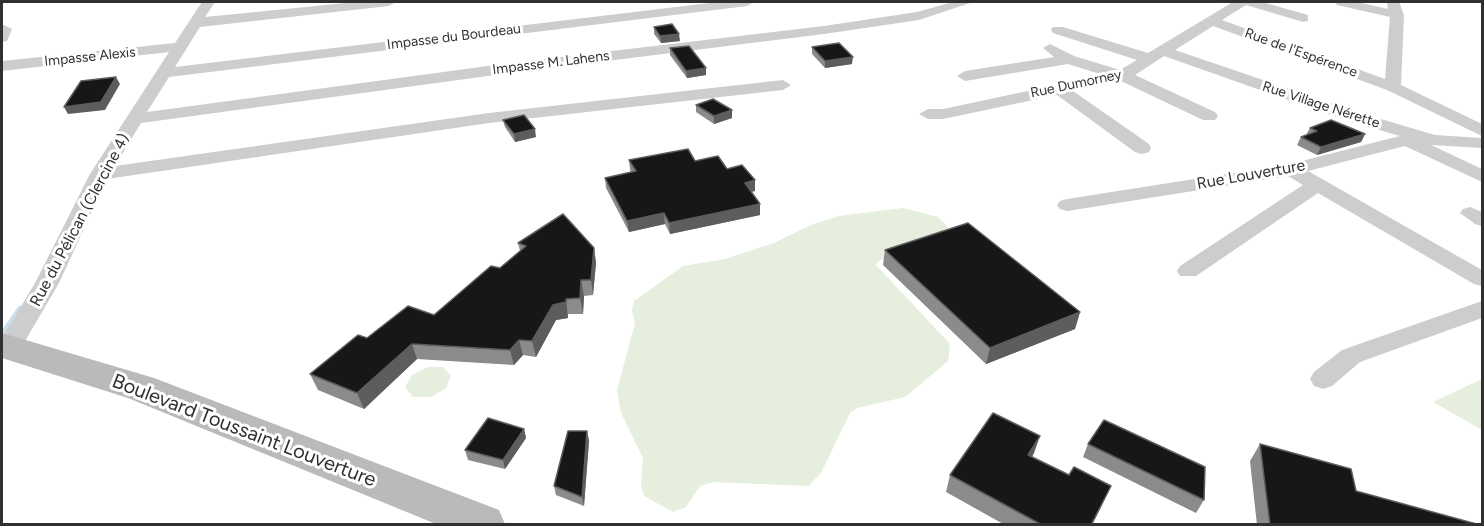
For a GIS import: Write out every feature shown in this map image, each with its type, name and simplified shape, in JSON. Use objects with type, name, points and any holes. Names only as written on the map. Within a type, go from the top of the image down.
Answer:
[{"type":"main road","name":"Boulevard Toussaint Louverture","points":[[5,346],[141,388],[483,525]]},
{"type":"street","name":"Rue du Pélican (Clercine 4)","points":[[5,346],[47,283],[100,174],[208,2]]},
{"type":"street","points":[[193,23],[389,2]]},
{"type":"street","name":"Impasse du Bourdeau","points":[[162,74],[747,2]]},
{"type":"street","name":"Impasse M. Lahens","points":[[135,119],[510,68],[824,30],[919,16],[966,2]]},
{"type":"street","name":"Rue Dumorney","points":[[928,114],[943,114],[1122,76],[1209,20],[1242,2]]},
{"type":"street","points":[[1249,2],[1303,18]]},
{"type":"street","points":[[1342,2],[1395,8],[1393,87]]},
{"type":"street","name":"Rue de l'Espérence","points":[[1209,20],[1393,87],[1482,131]]},
{"type":"street","points":[[2,28],[5,29],[2,38]]},
{"type":"street","name":"Rue Village Nérette","points":[[1058,30],[1156,55],[1434,140],[1473,144],[1482,142]]},
{"type":"street","name":"Impasse Alexis","points":[[2,66],[178,47]]},
{"type":"street","points":[[1050,48],[1069,59],[1122,76],[1209,116]]},
{"type":"street","points":[[965,76],[1069,59]]},
{"type":"street","points":[[100,174],[489,118],[783,85]]},
{"type":"street","points":[[1058,88],[1142,148]]},
{"type":"street","points":[[1407,140],[1482,177]]},
{"type":"street","name":"Rue Louverture","points":[[1067,205],[1291,170],[1407,140],[1434,140]]},
{"type":"street","points":[[1291,170],[1482,279]]},
{"type":"street","points":[[1188,271],[1317,185]]},
{"type":"street","points":[[1323,379],[1351,356],[1482,309]]},
{"type":"green space","points":[[903,208],[938,217],[947,226],[949,234],[878,261],[876,265],[950,344],[948,361],[905,397],[857,408],[850,413],[821,473],[808,486],[714,482],[700,486],[686,507],[673,512],[644,496],[641,484],[643,458],[621,413],[617,390],[635,323],[632,310],[634,301],[683,266],[725,259],[774,243],[811,225],[839,216]]},
{"type":"green space","points":[[428,367],[443,367],[451,376],[446,388],[431,397],[413,397],[405,387],[412,375]]},
{"type":"green space","points":[[1482,379],[1482,430],[1433,402]]},
{"type":"building","points":[[672,24],[679,34],[660,36],[654,27]]},
{"type":"building","points":[[839,43],[853,57],[825,61],[812,47]]},
{"type":"building","points":[[689,46],[706,68],[686,71],[670,48]]},
{"type":"building","points":[[116,77],[101,102],[64,107],[81,81]]},
{"type":"building","points":[[713,99],[732,110],[714,116],[696,105]]},
{"type":"building","points":[[524,115],[535,129],[514,134],[503,120]]},
{"type":"building","points":[[1331,120],[1365,134],[1321,147],[1301,137],[1317,131],[1310,128]]},
{"type":"building","points":[[688,149],[695,161],[718,156],[727,169],[742,165],[755,180],[745,183],[760,204],[669,223],[664,213],[627,221],[605,178],[636,171],[629,160]]},
{"type":"building","points":[[563,214],[594,248],[591,280],[581,280],[580,298],[566,299],[566,302],[553,305],[532,341],[519,340],[510,350],[412,344],[357,393],[310,374],[358,335],[367,338],[408,306],[434,315],[491,266],[500,268],[526,246],[518,243]]},
{"type":"building","points":[[968,223],[1080,312],[990,348],[885,250]]},
{"type":"building","points":[[993,413],[1040,436],[1028,455],[1069,475],[1074,467],[1111,486],[1091,525],[1042,525],[950,475]]},
{"type":"building","points":[[488,418],[524,429],[503,460],[465,450]]},
{"type":"building","points":[[1104,420],[1205,467],[1204,500],[1088,444]]},
{"type":"building","points":[[568,431],[587,431],[582,497],[554,486]]},
{"type":"building","points":[[1260,444],[1351,469],[1356,491],[1480,525],[1270,525]]},
{"type":"waterway","points":[[5,331],[20,309]]}]
